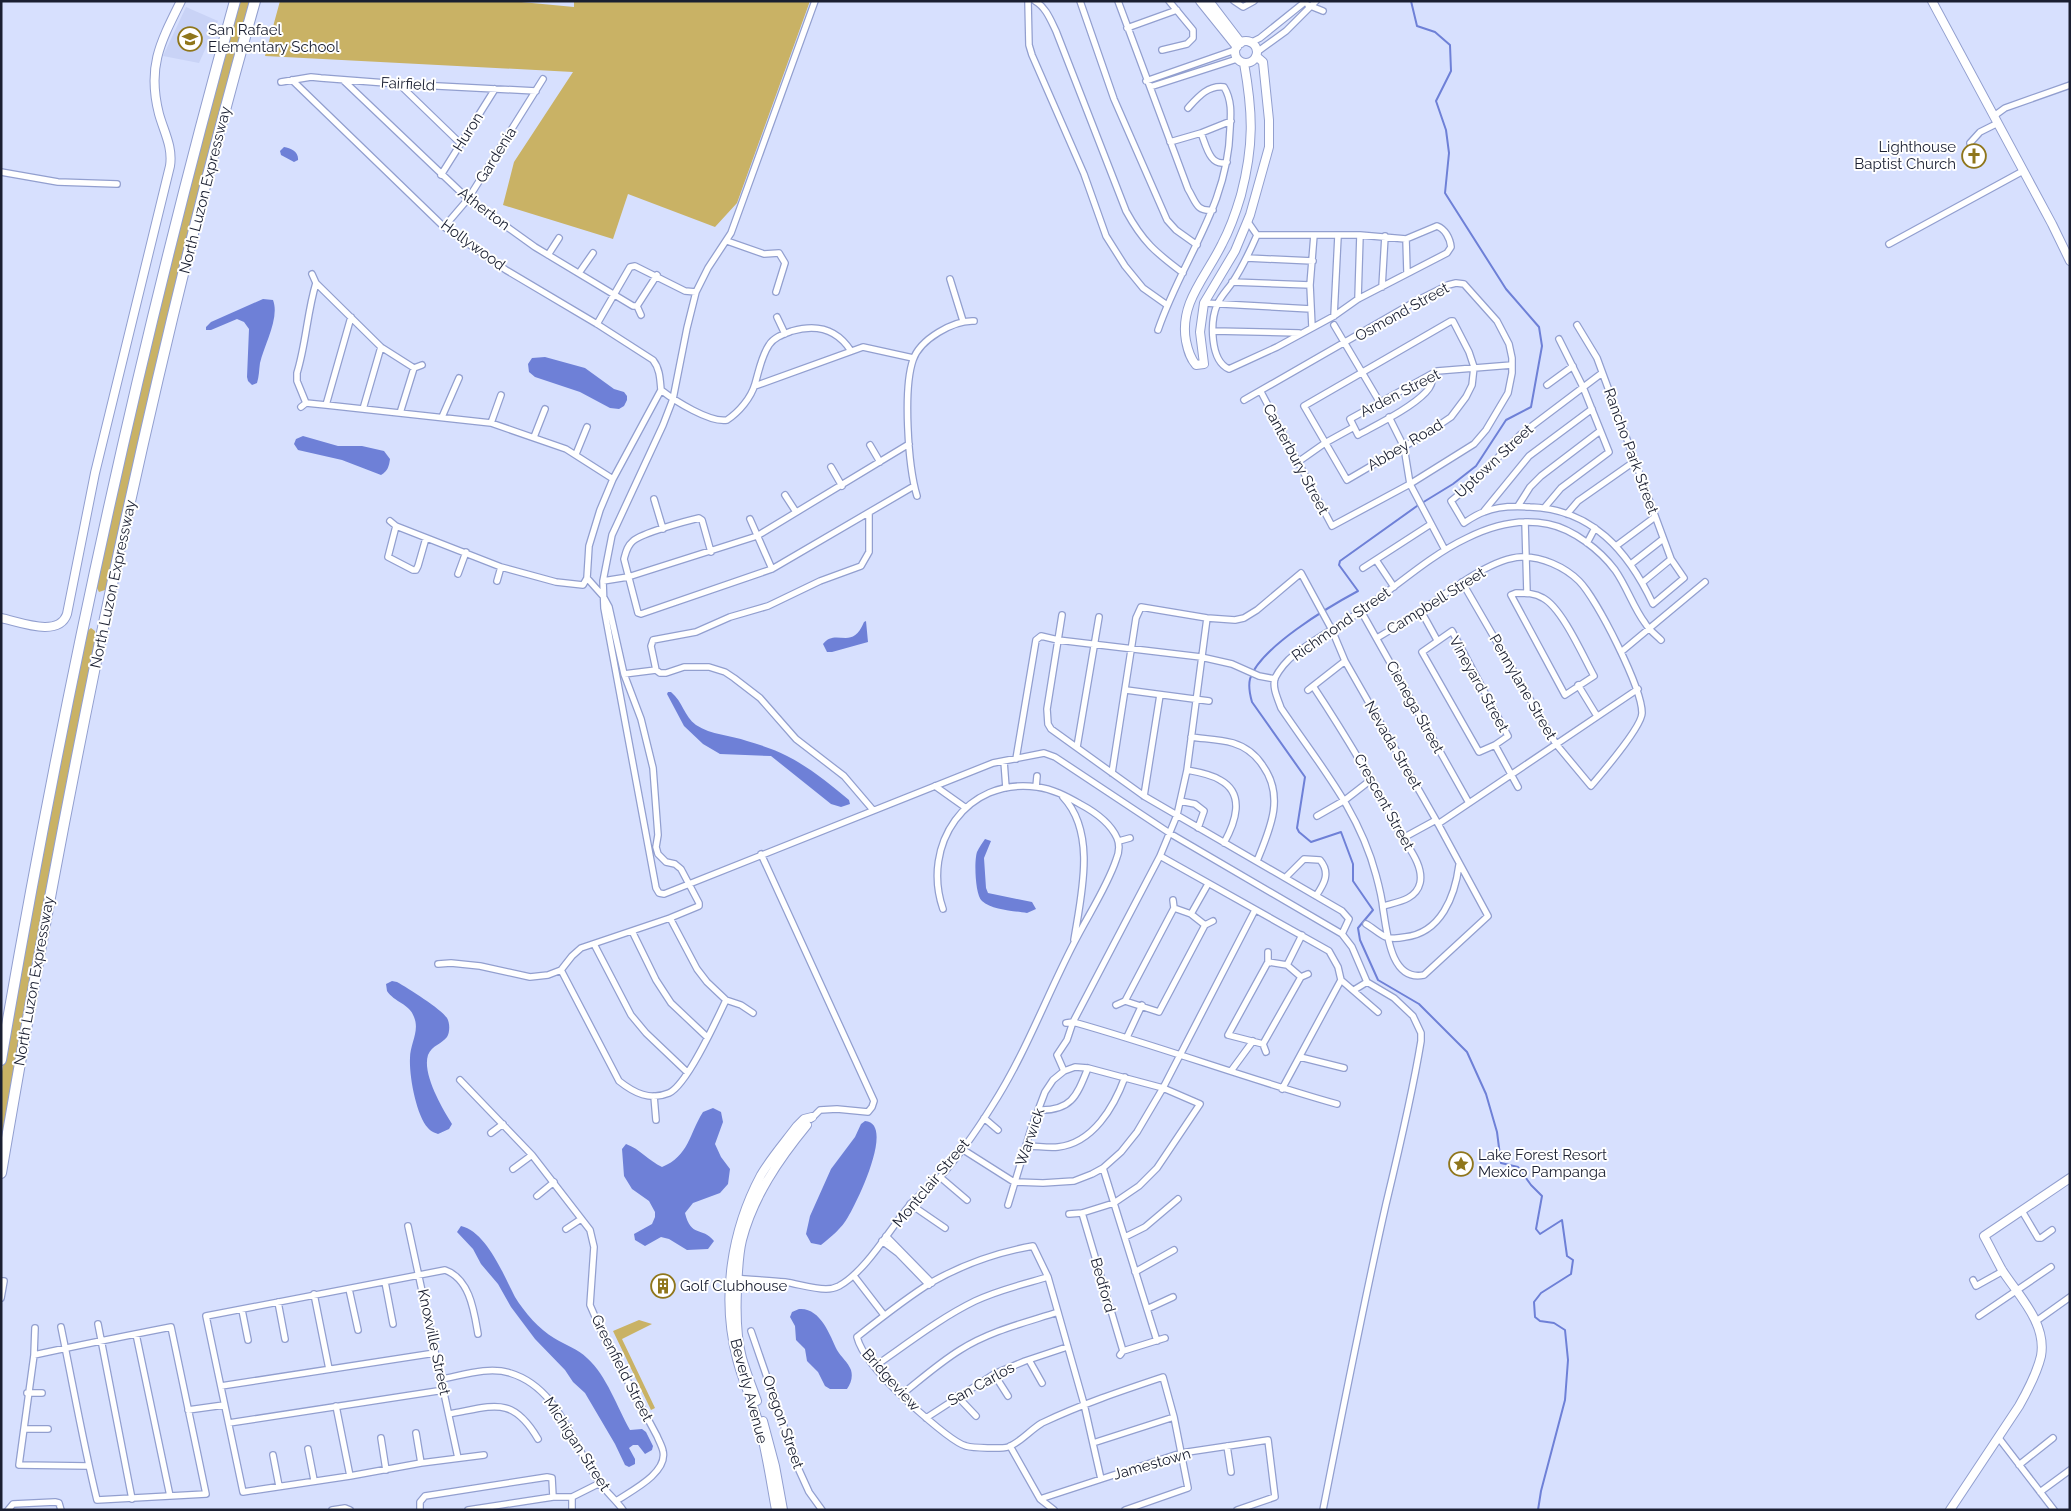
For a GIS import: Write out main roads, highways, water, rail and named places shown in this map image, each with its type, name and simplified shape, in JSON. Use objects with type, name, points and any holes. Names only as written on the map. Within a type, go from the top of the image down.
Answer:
[{"type":"highway","name":"North Luzon Expressway","points":[[1,1060],[52,780],[131,409],[171,245],[235,1]]},
{"type":"highway","name":"North Luzon Expressway","points":[[1,1173],[40,945],[112,580],[195,226],[255,1]]},
{"type":"water","points":[[284,147],[294,151],[298,160],[294,162],[281,155],[280,151]]},
{"type":"water","points":[[263,299],[273,300],[275,307],[273,323],[260,363],[257,383],[252,385],[247,377],[249,329],[244,322],[237,319],[211,330],[206,330],[206,327],[211,322]]},
{"type":"water","points":[[545,357],[585,368],[614,389],[624,392],[627,400],[624,406],[619,409],[610,408],[580,392],[535,377],[529,372],[528,364],[532,358]]},
{"type":"water","points":[[303,436],[338,446],[362,446],[384,451],[390,459],[389,466],[381,475],[342,460],[298,450],[294,444],[296,439]]},
{"type":"water","points":[[866,621],[868,642],[827,652],[823,644],[828,639],[854,636]]},
{"type":"water","points":[[668,692],[675,696],[696,725],[708,731],[767,747],[787,756],[827,782],[849,800],[850,804],[841,807],[831,804],[771,756],[720,754],[703,744],[684,726],[667,694]]},
{"type":"water","points":[[985,839],[991,841],[984,858],[988,893],[1032,902],[1036,909],[1027,913],[1010,911],[991,906],[982,901],[978,892],[976,863],[977,852]]},
{"type":"water","points":[[392,981],[397,982],[431,1004],[444,1014],[449,1022],[447,1037],[430,1052],[427,1063],[434,1091],[452,1124],[449,1129],[438,1134],[428,1128],[417,1105],[410,1065],[410,1053],[416,1022],[409,1009],[387,991],[386,984]]},
{"type":"water","points":[[713,1108],[721,1112],[723,1122],[715,1144],[721,1157],[730,1169],[728,1184],[720,1193],[693,1203],[685,1213],[690,1226],[714,1241],[708,1249],[687,1250],[669,1239],[661,1237],[645,1246],[635,1240],[634,1234],[652,1224],[655,1212],[649,1201],[632,1189],[624,1176],[622,1149],[626,1144],[631,1146],[662,1167],[678,1157],[687,1144],[703,1112]]},
{"type":"water","points":[[865,1121],[873,1125],[877,1135],[871,1165],[858,1197],[846,1221],[836,1232],[821,1245],[811,1243],[806,1234],[810,1216],[831,1169],[855,1137],[861,1124]]},
{"type":"water","points":[[461,1226],[470,1230],[487,1246],[515,1297],[533,1320],[549,1335],[576,1350],[594,1365],[606,1383],[630,1430],[642,1429],[646,1432],[653,1446],[652,1450],[645,1454],[638,1445],[633,1445],[629,1448],[635,1459],[635,1464],[629,1467],[625,1465],[585,1393],[535,1339],[511,1307],[498,1284],[481,1264],[473,1249],[457,1232]]},
{"type":"water","points":[[799,1309],[813,1312],[818,1317],[837,1350],[848,1364],[852,1375],[847,1389],[830,1389],[825,1386],[818,1372],[807,1361],[805,1349],[796,1340],[795,1326],[790,1317],[792,1312]]},
{"type":"waterway","points":[[1411,1],[1417,26],[1435,32],[1450,45],[1451,71],[1436,101],[1446,130],[1449,153],[1445,193],[1506,289],[1539,327],[1542,346],[1531,407],[1506,420],[1476,466],[1453,484],[1417,506],[1340,561],[1339,565],[1358,591],[1314,617],[1281,641],[1256,667],[1250,679],[1249,688],[1252,702],[1305,777],[1297,828],[1299,832],[1311,842],[1341,832],[1353,864],[1353,881],[1373,910],[1358,928],[1360,940],[1378,980],[1419,1004],[1467,1052],[1486,1094],[1497,1132],[1501,1163],[1518,1167],[1542,1196],[1536,1229],[1540,1234],[1562,1220],[1567,1256],[1573,1260],[1571,1274],[1541,1293],[1534,1302],[1535,1317],[1540,1321],[1554,1323],[1565,1330],[1568,1360],[1565,1400],[1541,1491],[1538,1510]]},
{"type":"place","name":"San Rafael Elementary School","points":[[190,39]]},
{"type":"place","name":"Lighthouse Baptist Church","points":[[1974,156]]},
{"type":"place","name":"Lake Forest Resort Mexico Pampanga","points":[[1461,1164]]},
{"type":"place","name":"Golf Clubhouse","points":[[663,1286]]}]
